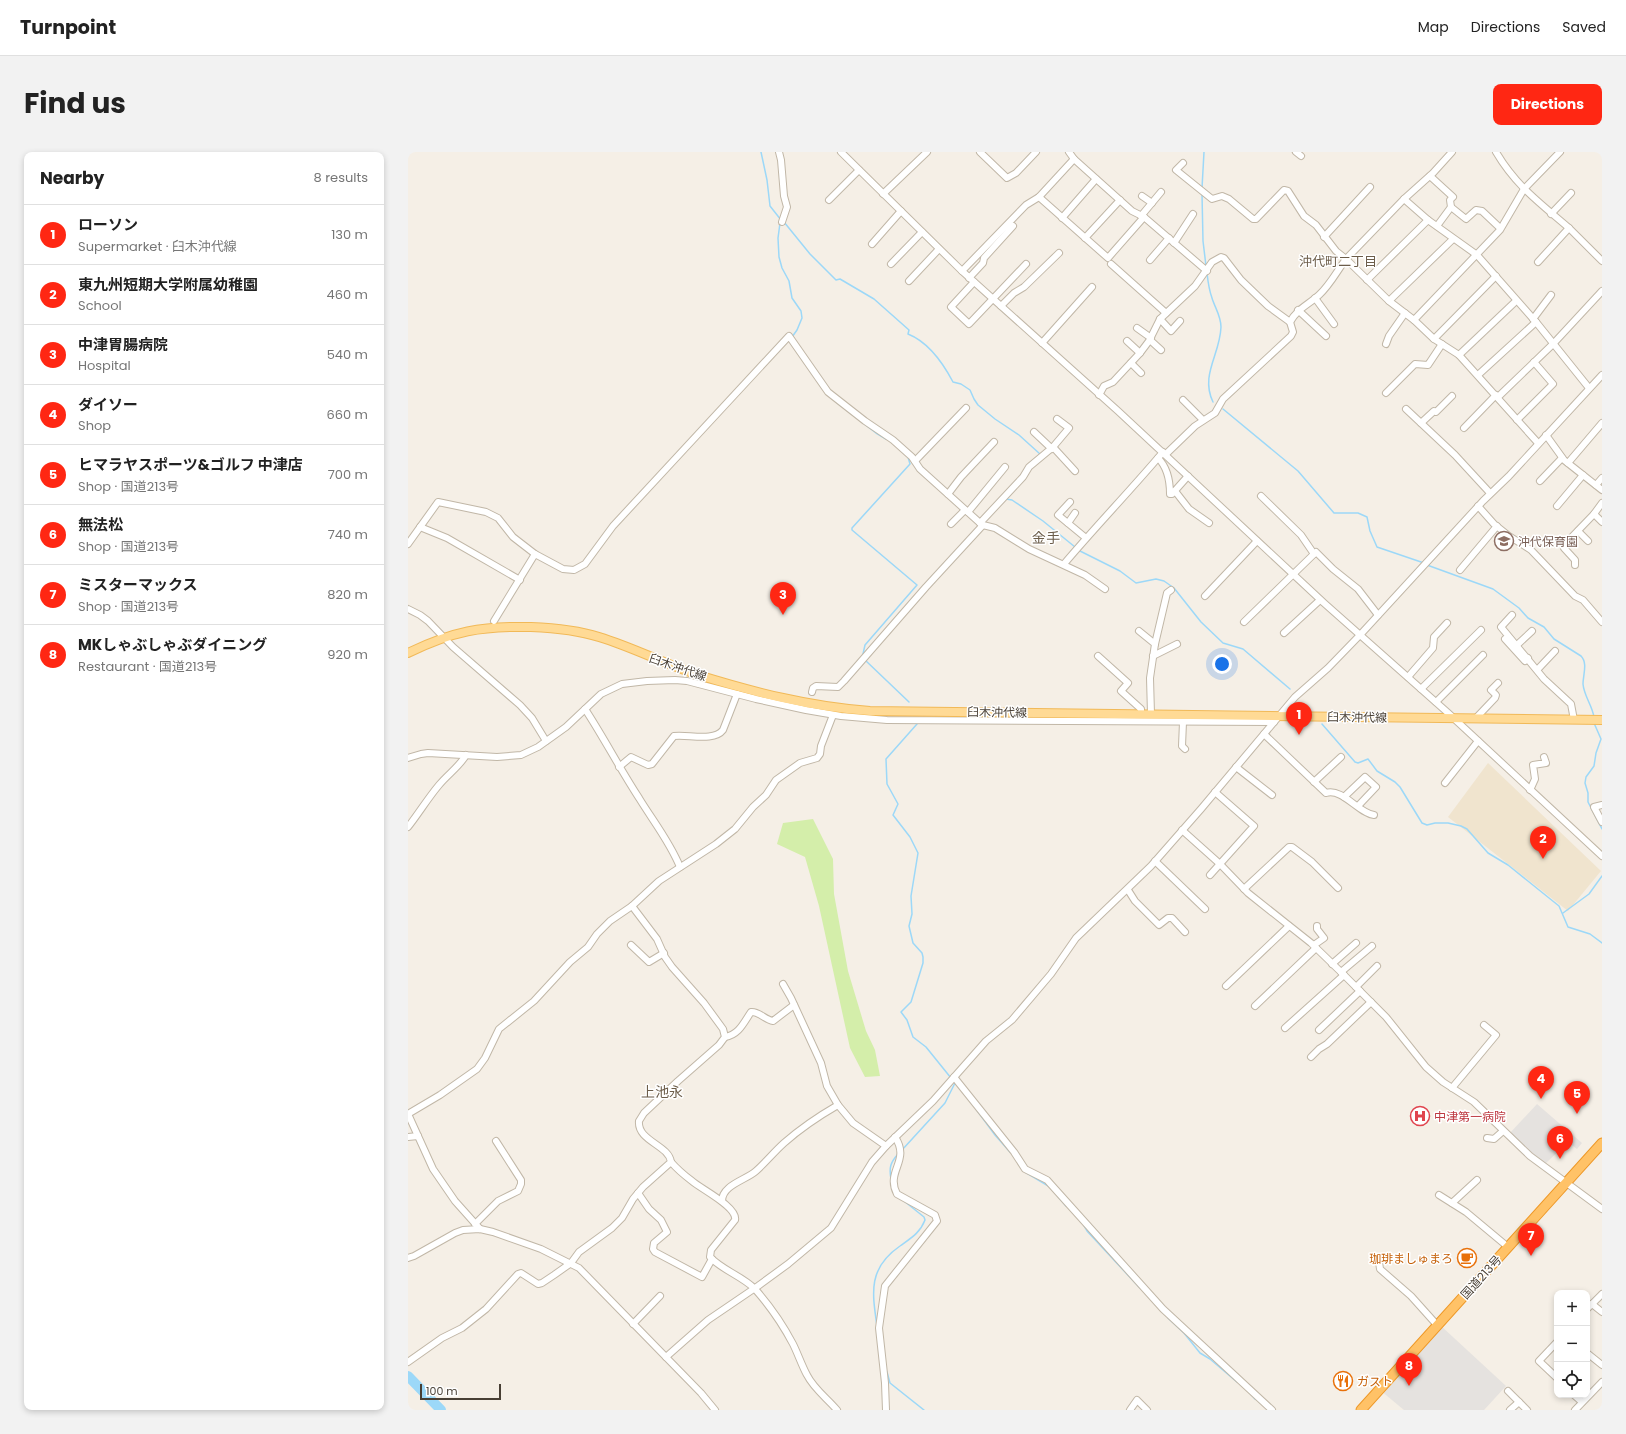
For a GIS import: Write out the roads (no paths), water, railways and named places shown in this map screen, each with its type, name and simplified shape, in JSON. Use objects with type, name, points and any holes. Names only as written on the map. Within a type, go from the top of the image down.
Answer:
[{"type":"highway","name":"国道213号","points":[[1361,1410],[1602,1143]]},
{"type":"main road","name":"臼木沖代線","points":[[408,653],[466,631],[496,627],[546,628],[578,632],[608,640],[666,664],[794,701],[870,711],[1151,714],[1276,719],[1476,718],[1602,720]]},
{"type":"street","points":[[779,152],[784,196],[787,207],[782,222]]},
{"type":"street","points":[[841,152],[962,271],[1164,453],[1320,600],[1436,702],[1602,856]]},
{"type":"street","points":[[883,194],[927,152]]},
{"type":"street","points":[[985,153],[1003,176],[1007,178],[1016,173],[1036,152]]},
{"type":"street","points":[[1069,152],[1074,159],[1132,211],[1143,217],[1207,271]]},
{"type":"street","points":[[1290,322],[1298,310],[1326,288],[1346,259],[1404,199],[1430,176],[1452,152]]},
{"type":"street","points":[[1496,152],[1514,178],[1524,189],[1551,214],[1569,228],[1602,261]]},
{"type":"street","points":[[1414,320],[1477,255],[1500,228],[1524,189],[1560,152]]},
{"type":"street","points":[[962,271],[1026,205],[1039,197],[1074,159]]},
{"type":"street","points":[[1183,163],[1174,172],[1212,199],[1222,196],[1229,199],[1253,219],[1256,219],[1284,190],[1288,191],[1304,216],[1316,225],[1336,251],[1389,302],[1414,320],[1434,339],[1459,355],[1538,443]]},
{"type":"street","points":[[829,200],[859,170]]},
{"type":"street","points":[[1430,176],[1453,197],[1450,200],[1451,208],[1437,226]]},
{"type":"street","points":[[1062,218],[1096,179]]},
{"type":"street","points":[[1324,237],[1370,187]]},
{"type":"street","points":[[1039,197],[1108,258],[1143,217],[1161,192]]},
{"type":"street","points":[[1551,214],[1571,193]]},
{"type":"street","points":[[1142,196],[1152,203]]},
{"type":"street","points":[[1404,199],[1428,220],[1477,255],[1534,320],[1589,388]]},
{"type":"street","points":[[1085,238],[1120,200]]},
{"type":"street","points":[[1451,208],[1466,219],[1476,210],[1482,211],[1500,228]]},
{"type":"street","points":[[872,244],[901,211]]},
{"type":"street","points":[[1174,243],[1193,214]]},
{"type":"street","points":[[1367,280],[1428,220]]},
{"type":"street","points":[[1013,226],[984,258],[972,280],[951,307],[969,324],[1026,264]]},
{"type":"street","points":[[1538,262],[1569,228]]},
{"type":"street","points":[[891,264],[922,232]]},
{"type":"street","points":[[1150,260],[1169,238]]},
{"type":"street","points":[[1389,302],[1454,238]]},
{"type":"street","points":[[909,282],[939,249]]},
{"type":"street","points":[[1001,306],[1014,293],[1024,287],[1058,253]]},
{"type":"street","points":[[1064,564],[1158,458],[1195,426],[1215,412],[1223,399],[1291,336],[1293,332],[1290,322],[1268,306],[1241,280],[1224,258],[1217,258],[1212,262],[1195,286],[1160,319],[1150,339],[1140,353],[1113,382],[1104,386],[1099,395]]},
{"type":"street","points":[[1111,264],[1166,313]]},
{"type":"street","points":[[1434,339],[1496,276]]},
{"type":"street","points":[[1042,342],[1092,287]]},
{"type":"street","points":[[1464,428],[1553,344],[1602,292]]},
{"type":"street","points":[[1478,375],[1534,320],[1551,295]]},
{"type":"street","points":[[1315,298],[1334,324]]},
{"type":"street","points":[[1459,355],[1516,301]]},
{"type":"street","points":[[1298,310],[1326,336]]},
{"type":"street","points":[[1386,344],[1389,336],[1405,313]]},
{"type":"street","points":[[1160,319],[1171,331],[1180,321]]},
{"type":"street","points":[[1138,328],[1161,350]]},
{"type":"street","points":[[408,544],[438,502],[486,512],[498,518],[513,537],[535,554],[569,571],[579,568],[589,558],[614,526],[789,336],[828,392],[865,421],[893,440],[915,461],[920,469],[982,524],[995,528],[1029,549],[1085,575],[1105,589]]},
{"type":"street","points":[[1126,341],[1140,353]]},
{"type":"street","points":[[1386,393],[1415,364],[1428,365],[1442,344]]},
{"type":"street","points":[[1517,420],[1553,384],[1534,362]]},
{"type":"street","points":[[1131,363],[1141,373]]},
{"type":"street","points":[[666,1357],[708,1320],[788,1264],[831,1228],[872,1162],[886,1146],[933,1101],[986,1041],[1012,1020],[1051,974],[1076,938],[1128,890],[1155,861],[1295,697],[1328,668],[1360,635],[1490,493],[1509,476],[1602,375]]},
{"type":"street","points":[[1421,423],[1434,411],[1436,412],[1452,396]]},
{"type":"street","points":[[1183,400],[1203,420]]},
{"type":"street","points":[[915,461],[966,408]]},
{"type":"street","points":[[1406,409],[1455,455],[1490,493]]},
{"type":"street","points":[[812,692],[816,686],[838,687],[844,681],[1023,477],[1029,467],[1052,448],[1069,428],[1057,419]]},
{"type":"street","points":[[1568,463],[1602,423]]},
{"type":"street","points":[[1034,432],[1075,472]]},
{"type":"street","points":[[1546,435],[1562,458],[1602,490]]},
{"type":"street","points":[[948,494],[961,476],[994,442]]},
{"type":"street","points":[[1158,458],[1164,464],[1170,487],[1170,494],[1172,494],[1188,476]]},
{"type":"street","points":[[1540,481],[1562,458]]},
{"type":"street","points":[[951,524],[967,511],[1005,467]]},
{"type":"street","points":[[1557,506],[1582,475]]},
{"type":"street","points":[[1596,485],[1602,478]]},
{"type":"street","points":[[1175,491],[1189,509],[1208,523]]},
{"type":"street","points":[[1261,496],[1301,535],[1314,554]]},
{"type":"street","points":[[1070,502],[1058,515],[1086,538]]},
{"type":"street","points":[[1575,565],[1575,560],[1564,548],[1567,542],[1594,514],[1602,503]]},
{"type":"street","points":[[1478,506],[1509,536],[1531,550],[1575,596],[1583,600],[1602,622]]},
{"type":"street","points":[[1068,523],[1075,514]]},
{"type":"street","points":[[1594,514],[1602,522]]},
{"type":"street","points":[[1460,570],[1497,526]]},
{"type":"street","points":[[420,527],[447,538],[520,580]]},
{"type":"street","points":[[1578,531],[1588,541]]},
{"type":"street","points":[[1205,596],[1257,541]]},
{"type":"street","points":[[1244,622],[1316,552],[1333,569],[1358,589],[1378,615]]},
{"type":"street","points":[[494,621],[535,554]]},
{"type":"street","points":[[1151,714],[1150,678],[1153,656],[1167,593],[1171,590]]},
{"type":"street","points":[[1284,633],[1320,600]]},
{"type":"street","points":[[408,609],[424,618],[453,647],[527,711],[546,741]]},
{"type":"street","points":[[1512,615],[1502,627],[1538,669],[1544,679],[1571,704],[1574,720]]},
{"type":"street","points":[[1408,677],[1433,648],[1434,636],[1447,623]]},
{"type":"street","points":[[1421,689],[1481,630]]},
{"type":"street","points":[[1139,631],[1155,644]]},
{"type":"street","points":[[1517,646],[1532,631]]},
{"type":"street","points":[[1505,639],[1525,661],[1528,658]]},
{"type":"street","points":[[1153,656],[1177,644]]},
{"type":"street","points":[[1538,669],[1555,651]]},
{"type":"street","points":[[1098,656],[1128,683],[1121,691],[1141,709],[1141,714]]},
{"type":"street","points":[[1436,702],[1483,656]]},
{"type":"street","points":[[408,758],[424,753],[497,757],[516,756],[532,750],[566,727],[601,694],[613,687],[636,682],[675,680],[687,681],[788,707],[833,715],[902,721],[1182,722],[1276,719]]},
{"type":"street","points":[[1476,718],[1495,698],[1496,695],[1492,690],[1498,683]]},
{"type":"street","points":[[619,767],[631,757],[648,765],[652,764],[674,736],[697,737],[719,734],[723,730],[737,694]]},
{"type":"street","points":[[585,709],[605,740],[619,767],[671,847],[680,866]]},
{"type":"street","points":[[480,1229],[455,1201],[437,1175],[408,1114],[440,1095],[477,1069],[485,1058],[499,1029],[534,1001],[570,962],[588,947],[605,926],[632,906],[659,881],[716,844],[735,829],[753,807],[766,795],[776,780],[800,763],[817,758],[820,754],[821,746],[833,715]]},
{"type":"street","points":[[1182,722],[1182,746],[1185,749]]},
{"type":"street","points":[[1264,734],[1326,793],[1329,792],[1344,796],[1368,814],[1374,815]]},
{"type":"street","points":[[1445,783],[1478,741]]},
{"type":"street","points":[[408,827],[422,810],[434,791],[461,763],[466,755]]},
{"type":"street","points":[[1314,782],[1341,757]]},
{"type":"street","points":[[1530,790],[1535,779],[1533,765],[1546,763],[1544,757]]},
{"type":"street","points":[[1236,767],[1272,795]]},
{"type":"street","points":[[1344,796],[1365,776],[1376,788],[1358,806]]},
{"type":"street","points":[[1210,875],[1254,826],[1215,792]]},
{"type":"street","points":[[1602,805],[1594,806],[1602,822]]},
{"type":"street","points":[[1182,830],[1220,864],[1244,889],[1315,947],[1343,974],[1386,1017],[1426,1066],[1452,1088],[1474,1102],[1530,1156],[1602,1209]]},
{"type":"street","points":[[1244,889],[1289,847],[1292,847],[1312,862],[1338,888]]},
{"type":"street","points":[[1155,861],[1205,909]]},
{"type":"street","points":[[1128,890],[1135,901],[1159,925],[1168,918],[1172,918],[1185,932]]},
{"type":"street","points":[[632,906],[657,939],[675,971],[712,1012],[723,1029],[725,1037]]},
{"type":"street","points":[[1226,986],[1289,926]]},
{"type":"street","points":[[1255,1006],[1324,938],[1317,930],[1317,926]]},
{"type":"street","points":[[1332,964],[1356,943]]},
{"type":"street","points":[[632,945],[649,962],[664,953]]},
{"type":"street","points":[[1285,1028],[1372,946]]},
{"type":"street","points":[[1319,1030],[1358,989],[1377,966]]},
{"type":"street","points":[[783,984],[820,1063],[827,1086],[838,1105],[854,1123],[886,1146]]},
{"type":"street","points":[[1311,1057],[1327,1044],[1371,1002]]},
{"type":"street","points":[[794,1005],[773,1021],[768,1020],[756,1012],[751,1012],[738,1031],[733,1035],[725,1037],[708,1056],[678,1081],[644,1113],[639,1121],[640,1127],[645,1135],[669,1155],[671,1162],[692,1181],[722,1201],[735,1215],[736,1218],[711,1250],[709,1255],[712,1259],[754,1289],[779,1319],[793,1343],[807,1375],[816,1388],[837,1410]]},
{"type":"street","points":[[1452,1088],[1496,1035],[1484,1024]]},
{"type":"street","points":[[954,1077],[1014,1152],[1025,1169],[1047,1180],[1163,1308],[1272,1410]]},
{"type":"street","points":[[722,1201],[723,1196],[734,1184],[754,1173],[794,1134],[838,1105]]},
{"type":"street","points":[[1487,1138],[1494,1138],[1503,1131]]},
{"type":"street","points":[[408,1137],[418,1136]]},
{"type":"street","points":[[886,1410],[885,1383],[879,1328],[885,1286],[937,1221],[935,1215],[897,1194],[894,1189],[893,1178],[901,1158],[902,1150],[896,1137]]},
{"type":"street","points":[[475,1224],[498,1201],[518,1191],[521,1184],[521,1180],[496,1141]]},
{"type":"street","points":[[408,1362],[442,1338],[462,1328],[486,1309],[518,1274],[525,1275],[538,1284],[542,1283],[571,1263],[579,1252],[592,1244],[616,1224],[647,1182],[671,1162]]},
{"type":"street","points":[[1452,1204],[1477,1180]]},
{"type":"street","points":[[638,1193],[649,1209],[661,1220],[667,1232],[654,1243],[653,1249],[655,1252],[702,1277],[712,1259]]},
{"type":"street","points":[[1440,1195],[1477,1221],[1508,1247]]},
{"type":"street","points":[[408,1258],[463,1230],[480,1229],[541,1248],[579,1268],[701,1393],[715,1410]]},
{"type":"street","points":[[1379,1262],[1380,1269],[1411,1296],[1437,1325]]},
{"type":"street","points":[[1602,1294],[1592,1304],[1602,1312]]},
{"type":"street","points":[[633,1324],[660,1296]]},
{"type":"street","points":[[1554,1345],[1539,1361],[1554,1375]]},
{"type":"street","points":[[1590,1356],[1602,1366]]},
{"type":"street","points":[[1575,1410],[1602,1382]]},
{"type":"street","points":[[1508,1391],[1527,1410]]},
{"type":"street","points":[[1577,1398],[1582,1402]]},
{"type":"street","points":[[1130,1410],[1137,1400],[1147,1410]]},
{"type":"street","points":[[1510,1410],[1519,1402]]},
{"type":"waterway","points":[[761,152],[767,180],[770,206],[781,220]]},
{"type":"waterway","points":[[1202,188],[1204,152]]},
{"type":"waterway","points":[[1202,194],[1203,241],[1206,266]]},
{"type":"waterway","points":[[784,222],[810,254],[836,280],[840,279],[874,299],[909,330],[908,334],[922,342],[934,354],[945,368],[953,382],[961,384],[970,390],[978,405],[995,419],[1019,435],[1040,454]]},
{"type":"waterway","points":[[780,223],[778,238],[779,257],[782,268],[789,281],[792,298],[801,311],[802,318],[792,337]]},
{"type":"waterway","points":[[1207,273],[1210,292],[1221,323],[1220,337],[1212,365],[1209,383],[1213,402]]},
{"type":"waterway","points":[[836,402],[886,439]]},
{"type":"waterway","points":[[1223,409],[1298,471],[1334,513],[1358,513],[1367,517],[1370,531],[1377,547],[1424,563]]},
{"type":"waterway","points":[[863,654],[865,645],[917,585],[852,530],[852,528],[910,464],[908,457]]},
{"type":"waterway","points":[[1007,498],[1006,499],[1012,500],[1043,521],[1075,547]]},
{"type":"waterway","points":[[1078,550],[1120,571],[1136,583],[1156,579],[1164,581],[1174,588],[1201,622],[1223,643],[1243,649],[1290,689]]},
{"type":"waterway","points":[[1427,565],[1493,589],[1519,608],[1528,618],[1544,627],[1554,639],[1581,656],[1585,666],[1583,684],[1586,697],[1592,708],[1594,717]]},
{"type":"waterway","points":[[865,660],[909,702]]},
{"type":"waterway","points":[[1594,723],[1601,739],[1596,753],[1594,766],[1586,777],[1585,783],[1588,793],[1588,802],[1602,829]]},
{"type":"waterway","points":[[917,724],[886,759],[887,784],[898,804],[893,815],[910,837],[918,853],[911,896],[912,914],[909,926],[913,943],[922,953],[923,963],[911,1002],[901,1012],[907,1020],[913,1037],[926,1047],[951,1078]]},
{"type":"waterway","points":[[1322,724],[1355,762],[1358,763],[1368,759],[1377,771],[1395,782],[1400,787],[1422,823],[1427,825],[1435,823],[1448,823],[1467,829],[1488,853],[1508,865],[1559,906],[1568,927],[1590,934],[1602,943]]},
{"type":"waterway","points":[[1563,913],[1589,894],[1602,876]]},
{"type":"waterway","points":[[902,1150],[945,1103],[955,1083]]},
{"type":"waterway","points":[[976,1109],[995,1135],[1010,1152]]},
{"type":"waterway","points":[[891,1179],[891,1166],[893,1160],[898,1154]]},
{"type":"waterway","points":[[1025,1172],[1050,1187],[1066,1206]]},
{"type":"waterway","points":[[877,1326],[874,1302],[877,1272],[882,1263],[890,1254],[915,1235],[925,1220],[924,1217],[904,1201]]},
{"type":"waterway","points":[[1083,1224],[1087,1231],[1140,1288]]},
{"type":"waterway","points":[[1168,1318],[1184,1333],[1200,1353],[1210,1359],[1237,1382]]},
{"type":"waterway","points":[[887,1372],[890,1383],[924,1410]]},
{"type":"waterway","points":[[408,1376],[441,1410]]},
{"type":"waterway","points":[[1249,1392],[1255,1399],[1258,1400]]},
{"type":"place","name":"沖代保育園","points":[[1504,541]]},
{"type":"place","name":"中津胃腸病院","points":[[783,615]]},
{"type":"place","name":"ローソン","points":[[1299,735]]},
{"type":"place","name":"東九州短期大学附属幼稚園","points":[[1543,859]]},
{"type":"place","name":"ダイソー","points":[[1541,1099]]},
{"type":"place","name":"ヒマラヤスポーツ&ゴルフ 中津店","points":[[1577,1114]]},
{"type":"place","name":"中津第一病院","points":[[1420,1116]]},
{"type":"place","name":"無法松","points":[[1560,1159]]},
{"type":"place","name":"ミスターマックス","points":[[1531,1256]]},
{"type":"place","name":"珈琲ましゅまろ","points":[[1467,1258]]},
{"type":"place","name":"ガスト","points":[[1343,1381]]},
{"type":"place","name":"MKしゃぶしゃぶダイニング","points":[[1409,1386]]},
{"type":"district","name":"沖代町二丁目","points":[[1338,261]]},
{"type":"district","name":"金手","points":[[1046,538]]},
{"type":"district","name":"上池永","points":[[662,1092]]}]
